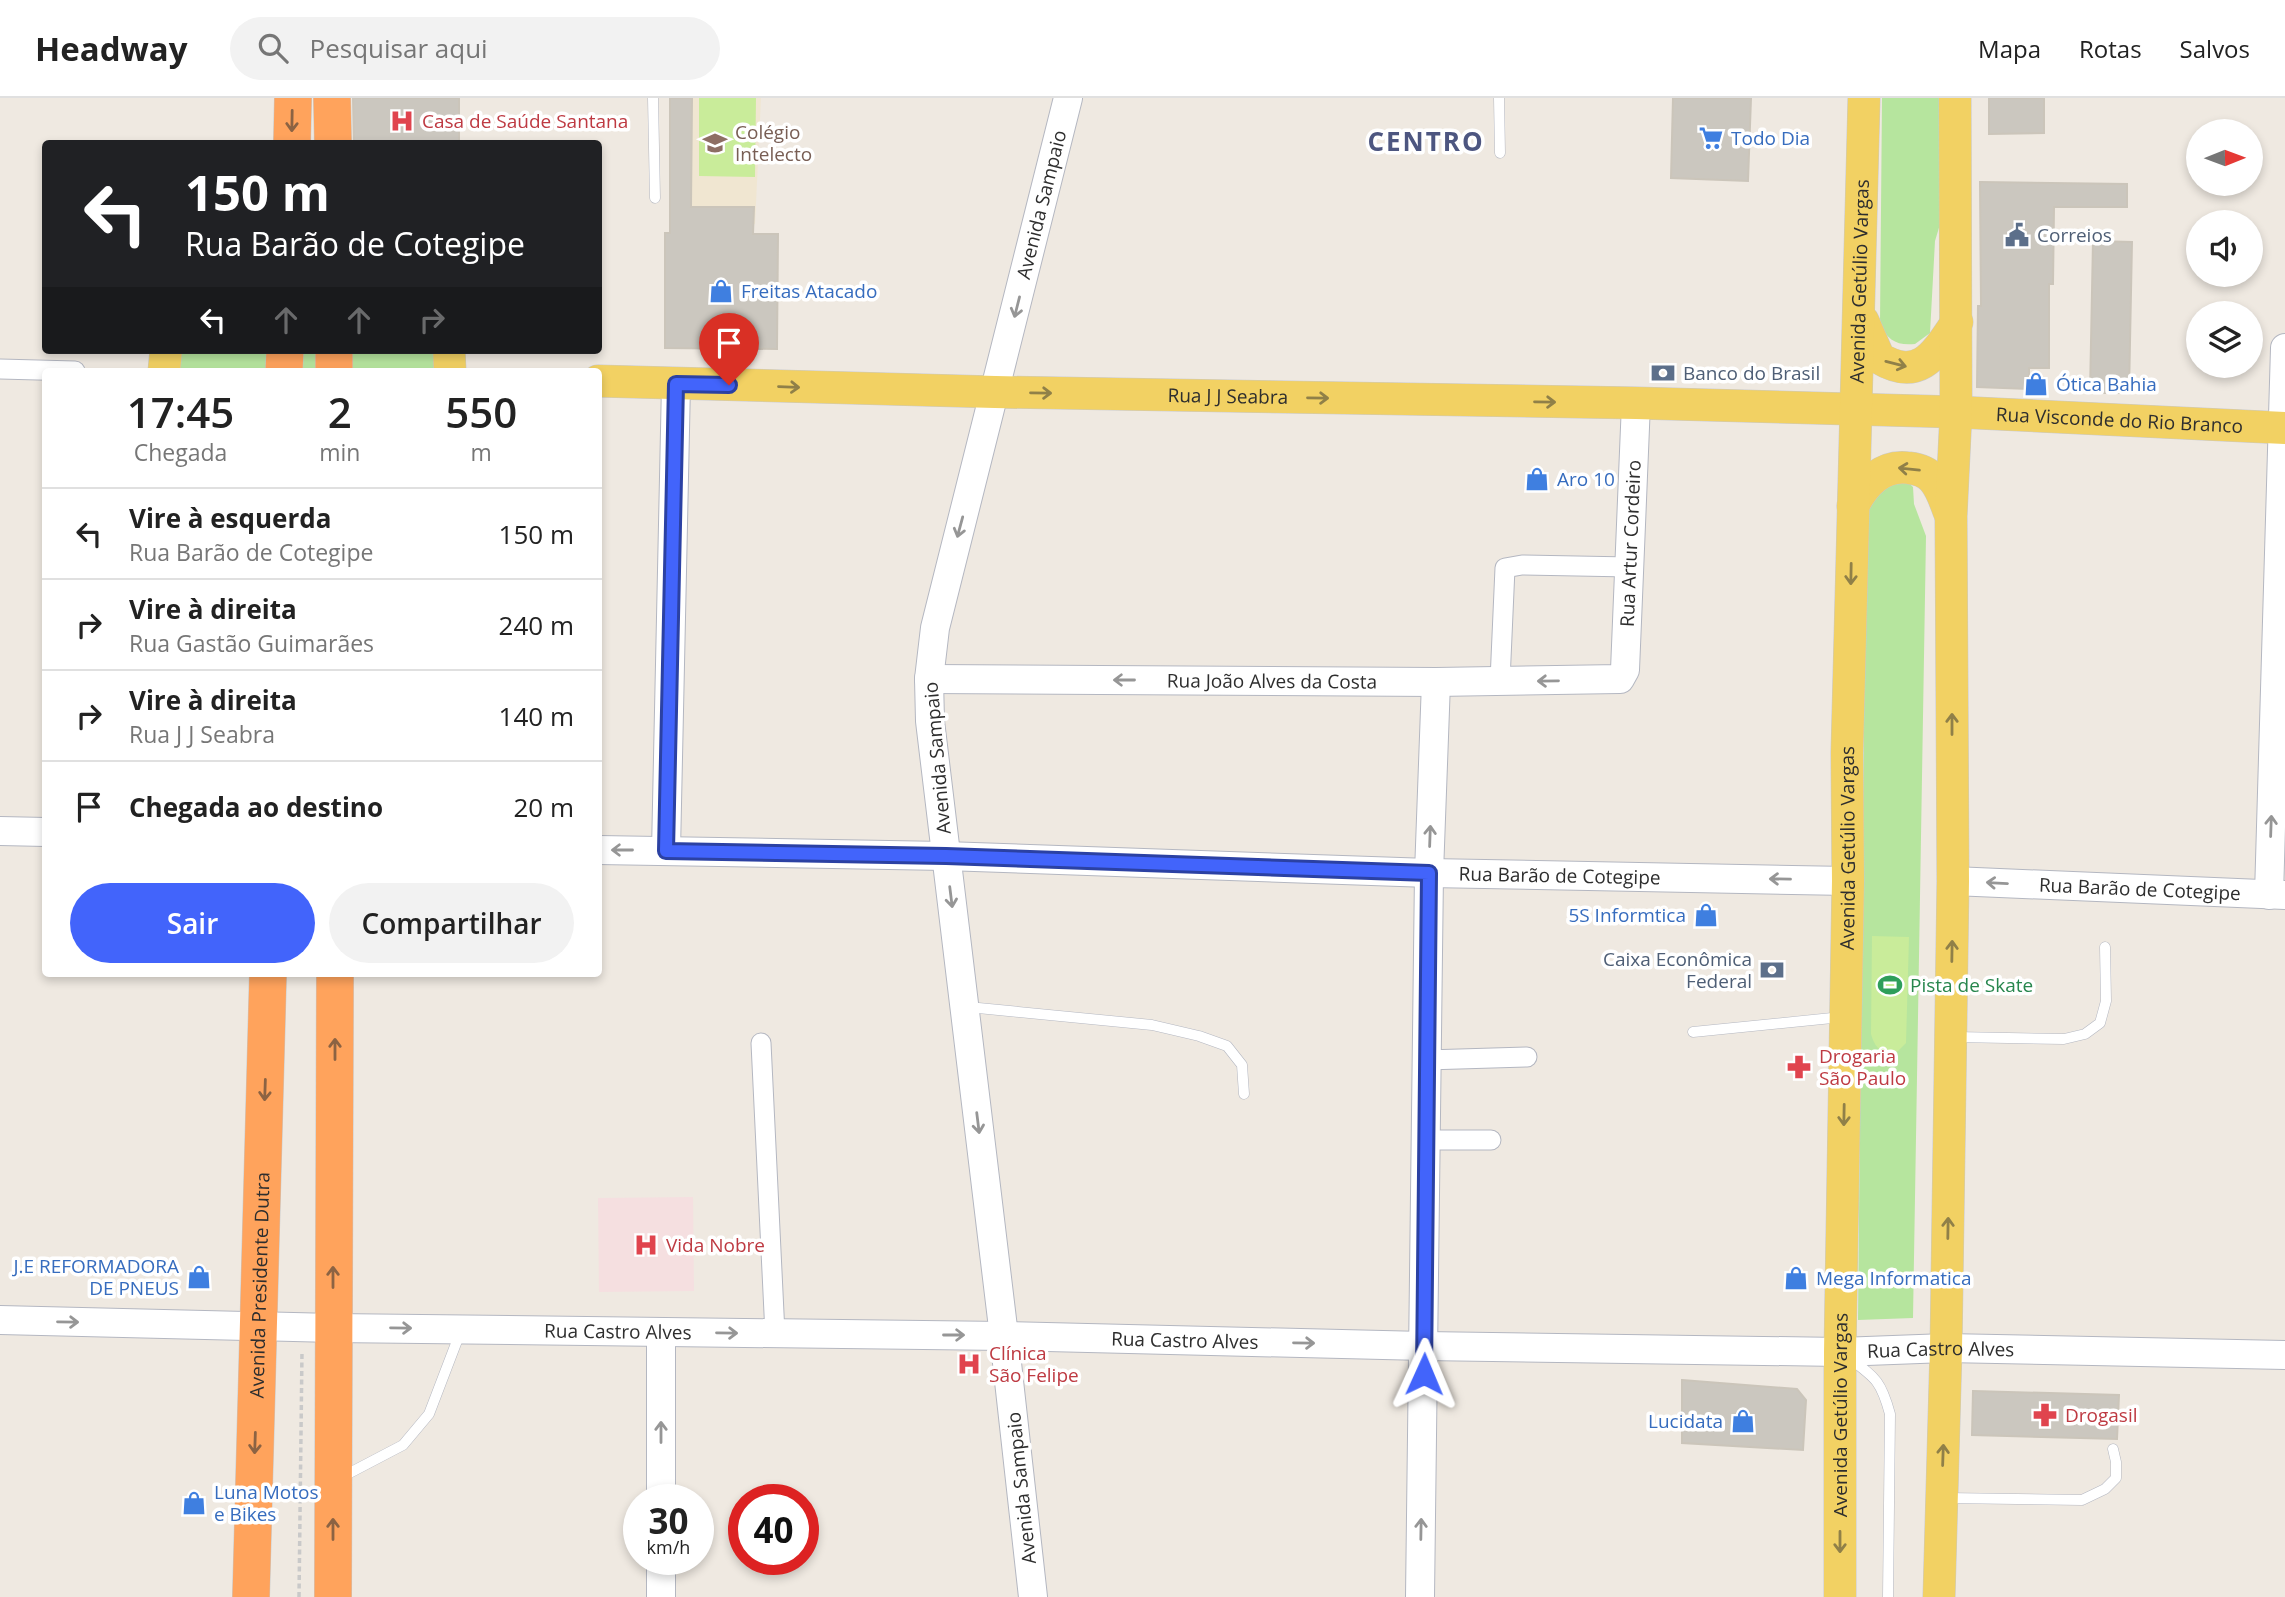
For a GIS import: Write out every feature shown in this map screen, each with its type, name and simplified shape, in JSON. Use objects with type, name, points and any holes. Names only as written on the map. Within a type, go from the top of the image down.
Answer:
[{"type":"highway","points":[[292,140],[293,98]]},
{"type":"highway","points":[[332,98],[333,140]]},
{"type":"highway","name":"Avenida Presidente Dutra","points":[[251,1597],[268,977]]},
{"type":"highway","points":[[333,1597],[335,977]]},
{"type":"main road","name":"Avenida Getúlio Vargas","points":[[1840,1597],[1847,753],[1864,98]]},
{"type":"main road","points":[[1939,1597],[1946,1348],[1953,881],[1951,516],[1957,322],[1955,98]]},
{"type":"main road","points":[[1860,313],[1879,358],[1900,368],[1912,367],[1934,356],[1957,322]]},
{"type":"main road","name":"Rua J J Seabra","points":[[602,381],[996,393],[1636,403],[1857,410]]},
{"type":"main road","name":"Rua Visconde do Rio Branco","points":[[1857,410],[1956,412],[2284,428]]},
{"type":"main road","points":[[1853,506],[1862,488],[1879,474],[1904,467],[1919,470],[1931,477],[1941,490],[1951,516]]},
{"type":"street","name":"Avenida Sampaio","points":[[1033,1597],[930,722],[929,679],[935,628],[950,563],[996,393],[1068,98]]},
{"type":"street","points":[[2277,895],[2285,348]]},
{"type":"street","points":[[0,369],[42,370]]},
{"type":"street","points":[[666,851],[676,384]]},
{"type":"street","name":"Rua Artur Cordeiro","points":[[1616,680],[1625,670],[1636,403]]},
{"type":"street","points":[[1500,681],[1504,568],[1522,565],[1630,567]]},
{"type":"street","name":"Rua João Alves da Costa","points":[[929,679],[1436,682],[1616,680]]},
{"type":"street","points":[[1420,1597],[1429,873],[1436,682]]},
{"type":"street","points":[[0,831],[42,832]]},
{"type":"street","name":"Rua Barão de Cotegipe","points":[[602,850],[946,856],[1429,873],[1848,881]]},
{"type":"street","name":"Rua Barão de Cotegipe","points":[[1953,881],[2277,895]]},
{"type":"street","points":[[761,1043],[775,1334]]},
{"type":"street","points":[[1426,1060],[1527,1057]]},
{"type":"street","points":[[1426,1140],[1491,1140]]},
{"type":"street","name":"Rua Castro Alves","points":[[0,1320],[333,1328],[1004,1336],[1424,1346],[1840,1352],[1946,1348],[2285,1355]]},
{"type":"street","points":[[661,1332],[661,1484]]},
{"type":"street","points":[[660,1575],[660,1597]]},
{"type":"lane","points":[[653,98],[655,198]]},
{"type":"lane","points":[[1499,98],[1500,153]]},
{"type":"lane","points":[[1951,1037],[2064,1039],[2085,1034],[2099,1023],[2106,1000],[2105,947]]},
{"type":"lane","points":[[964,1007],[1152,1025],[1199,1036],[1227,1046],[1242,1065],[1244,1094]]},
{"type":"lane","points":[[1693,1032],[1846,1017]]},
{"type":"lane","points":[[333,1482],[403,1445],[429,1415],[462,1329]]},
{"type":"lane","points":[[1840,1352],[1871,1375],[1884,1390],[1890,1414],[1888,1597]]},
{"type":"lane","points":[[1942,1498],[2082,1500],[2105,1489],[2116,1478],[2113,1449]]},
{"type":"shaded area","name":"Colégio Intelecto","points":[[669,98],[761,98],[755,224],[670,222]]},
{"type":"shaded area","name":"Vida Nobre","points":[[693,1197],[694,1291],[599,1292],[598,1198]]},
{"type":"green space","points":[[699,98],[756,98],[755,177],[699,176]]},
{"type":"green space","points":[[1882,98],[1941,98],[1941,221],[1935,241],[1930,333],[1915,344],[1893,341],[1880,324]]},
{"type":"green space","points":[[166,354],[449,354],[450,368],[164,368]]},
{"type":"green space","points":[[1907,481],[1913,487],[1914,504],[1926,536],[1913,1318],[1858,1320],[1866,503],[1871,489]]},
{"type":"green space","name":"Pista de Skate","points":[[1872,936],[1909,937],[1906,1043],[1891,1054],[1878,1047],[1871,1034]]},
{"type":"building","name":"Casa de Saúde Santana","points":[[353,98],[459,98],[459,140],[354,140]]},
{"type":"building","name":"Freitas Atacado","points":[[670,98],[692,98],[691,207],[754,207],[753,234],[778,234],[777,349],[665,348],[665,233],[670,233]]},
{"type":"building","name":"Todo Dia","points":[[1673,98],[1751,98],[1748,181],[1671,178]]},
{"type":"building","points":[[1989,98],[2044,98],[2044,133],[1989,134]]},
{"type":"building","points":[[1980,182],[2127,184],[2127,207],[2054,207],[2053,284],[2049,284],[2049,368],[2029,368],[2029,389],[1977,387],[1978,306],[1981,306]]},
{"type":"building","points":[[2093,241],[2132,242],[2129,393],[2090,393]]},
{"type":"building","name":"Lucidata","points":[[1682,1380],[1797,1389],[1806,1400],[1803,1450],[1682,1443]]},
{"type":"building","name":"Drogasil","points":[[1973,1391],[2119,1395],[2117,1439],[1972,1435]]},
{"type":"place","name":"Casa de Saúde Santana","points":[[402,121]]},
{"type":"place","name":"Todo Dia","points":[[1711,138]]},
{"type":"place","name":"Colégio Intelecto","points":[[715,143]]},
{"type":"place","name":"Correios","points":[[2017,235]]},
{"type":"place","name":"Freitas Atacado","points":[[721,291]]},
{"type":"place","name":"Banco do Brasil","points":[[1663,373]]},
{"type":"place","name":"Ótica Bahia","points":[[2036,384]]},
{"type":"place","name":"Aro 10","points":[[1537,479]]},
{"type":"place","name":"5S Informtica","points":[[1706,915]]},
{"type":"place","name":"Caixa Econômica Federal","points":[[1772,970]]},
{"type":"place","name":"Pista de Skate","points":[[1890,985]]},
{"type":"place","name":"Drogaria São Paulo","points":[[1799,1067]]},
{"type":"place","name":"Vida Nobre","points":[[646,1245]]},
{"type":"place","name":"J.E REFORMADORA DE PNEUS","points":[[199,1277]]},
{"type":"place","name":"Mega Informatica","points":[[1796,1278]]},
{"type":"place","name":"Clínica São Felipe","points":[[969,1364]]},
{"type":"place","name":"Drogasil","points":[[2045,1415]]},
{"type":"place","name":"Lucidata","points":[[1743,1421]]},
{"type":"place","name":"Luna Motos e Bikes","points":[[194,1503]]},
{"type":"district","name":"CENTRO","points":[[1426,141]]},
{"type":"route","points":[[729,385],[676,384],[666,851],[946,856],[1429,873],[1424,1374]]}]
